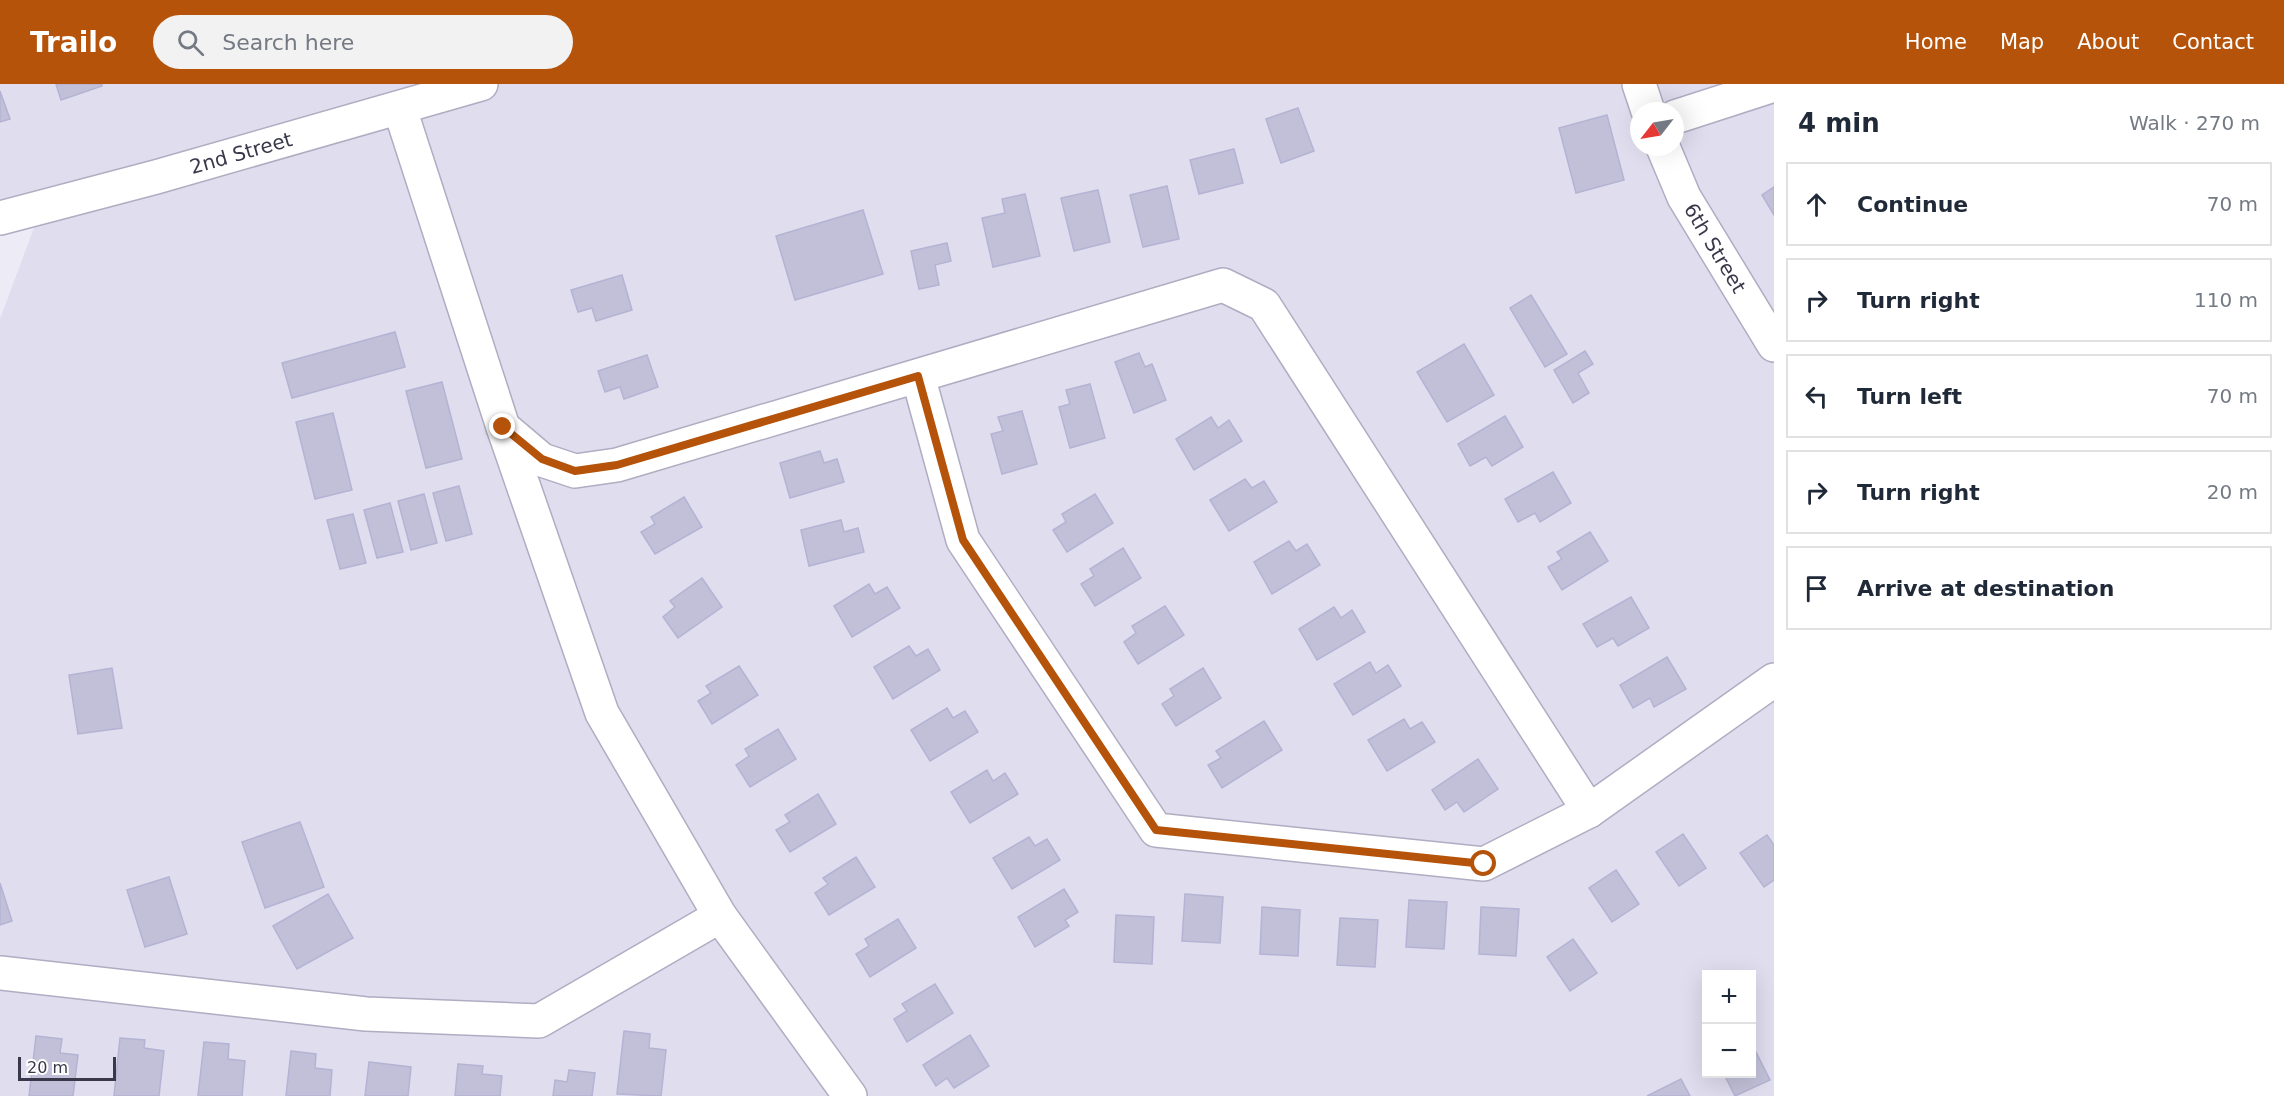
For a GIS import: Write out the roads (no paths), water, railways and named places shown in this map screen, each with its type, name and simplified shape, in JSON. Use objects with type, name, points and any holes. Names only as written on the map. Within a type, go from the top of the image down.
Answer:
[{"type":"street","name":"2nd Street","points":[[0,218],[400,109],[481,84]]},
{"type":"street","points":[[1639,84],[1645,102]]},
{"type":"street","points":[[1684,114],[1774,85]]},
{"type":"street","points":[[400,109],[503,427],[602,713],[720,916],[850,1096]]},
{"type":"street","name":"6th Street","points":[[1667,156],[1684,197],[1774,345]]},
{"type":"street","points":[[503,427],[542,459],[575,471],[617,465],[1223,285],[1264,305],[1588,811]]},
{"type":"street","points":[[918,376],[963,540],[1156,830],[1484,864],[1588,811],[1774,680]]},
{"type":"street","points":[[0,973],[366,1014],[539,1021],[720,916]]}]
